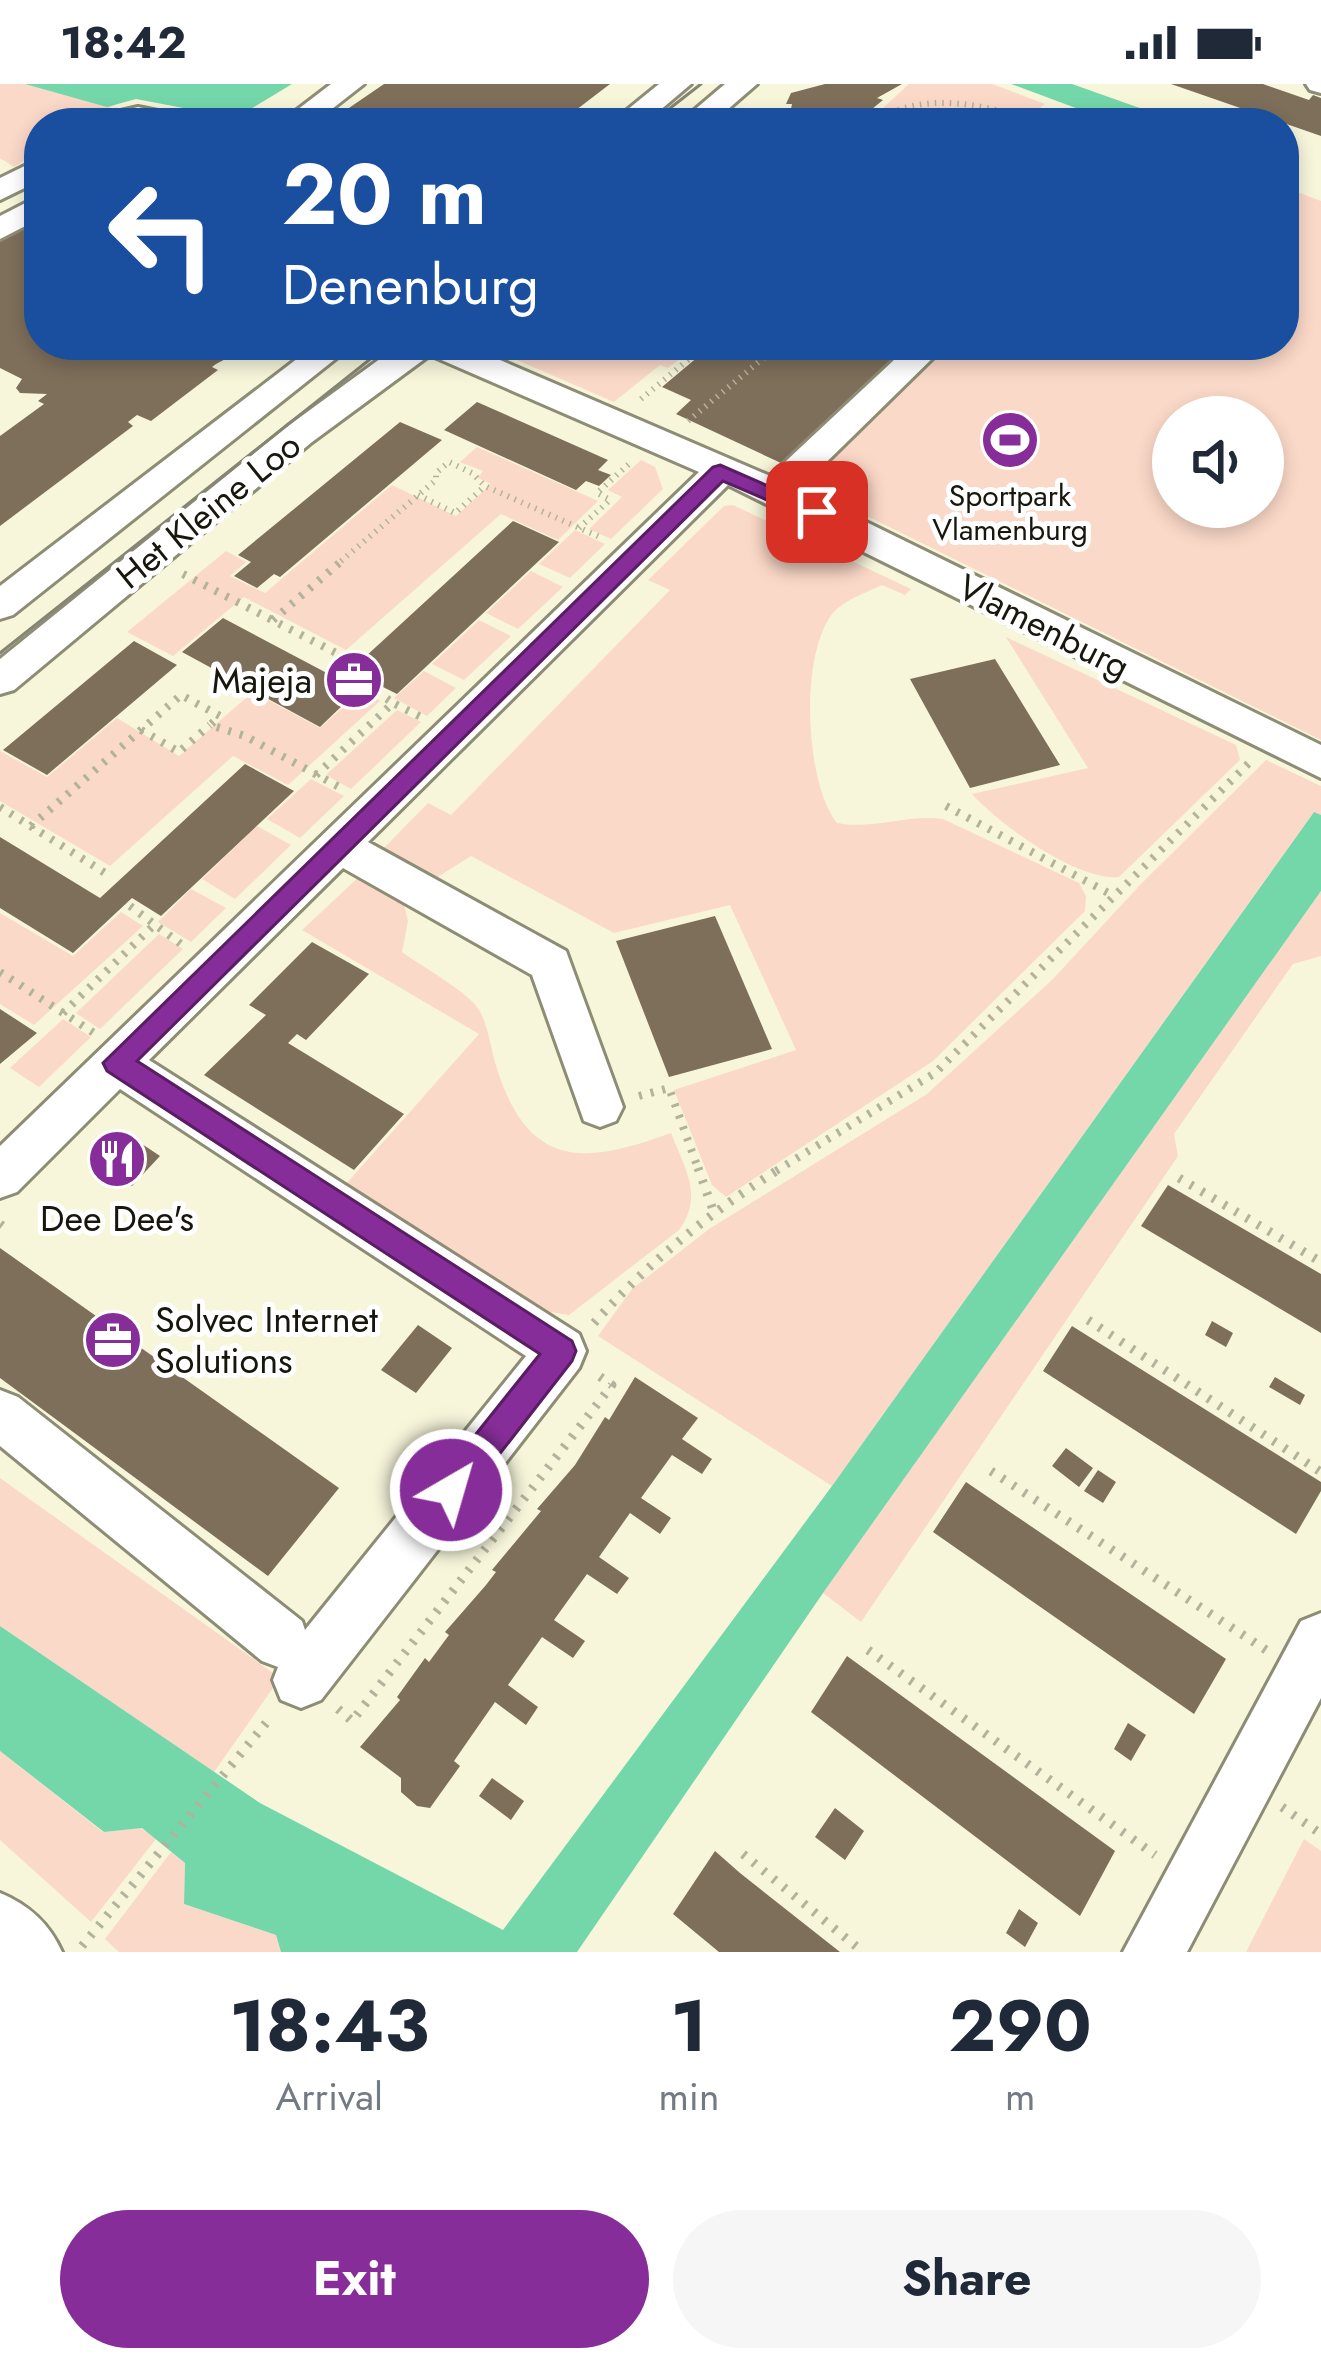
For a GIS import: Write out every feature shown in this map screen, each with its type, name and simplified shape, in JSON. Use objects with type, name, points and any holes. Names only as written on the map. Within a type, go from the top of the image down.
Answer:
[{"type":"street","points":[[316,108],[350,84]]},
{"type":"street","points":[[646,108],[677,84]]},
{"type":"street","points":[[713,108],[743,84]]},
{"type":"street","name":"Het Kleine Loo","points":[[0,606],[318,360]]},
{"type":"street","name":"Het Kleine Loo","points":[[0,680],[300,434],[401,360]]},
{"type":"street","name":"Vlamenburg","points":[[469,360],[775,492],[1321,764]]},
{"type":"street","points":[[775,492],[913,360]]},
{"type":"street","points":[[0,1177],[720,472]]},
{"type":"street","points":[[339,846],[550,964],[600,1107]]},
{"type":"street","points":[[0,1414],[291,1661],[561,1351],[117,1063]]},
{"type":"street","points":[[1166,1947],[1192,1882],[1312,1657]]},
{"type":"street","points":[[0,1923],[31,1952]]},
{"type":"path","points":[[899,108],[967,101],[990,108]]},
{"type":"path","points":[[612,424],[688,360]]},
{"type":"path","points":[[695,416],[761,360]]},
{"type":"path","points":[[579,528],[610,500],[597,493],[652,441]]},
{"type":"path","points":[[273,620],[418,495],[449,462],[472,473],[485,486],[615,543]]},
{"type":"path","points":[[418,495],[455,513],[485,486]]},
{"type":"path","points":[[177,570],[346,658]]},
{"type":"path","points":[[367,686],[428,721]]},
{"type":"path","points":[[31,826],[181,695],[220,716],[178,752],[141,730]]},
{"type":"path","points":[[316,775],[393,703]]},
{"type":"path","points":[[210,725],[245,736],[353,795]]},
{"type":"path","points":[[579,1340],[631,1282],[713,1210],[935,1073],[1272,741]]},
{"type":"path","points":[[946,806],[1112,896]]},
{"type":"path","points":[[0,807],[110,877]]},
{"type":"path","points":[[130,906],[194,952]]},
{"type":"path","points":[[63,1013],[154,926]]},
{"type":"path","points":[[600,1107],[669,1088],[713,1210]]},
{"type":"path","points":[[1179,1178],[1321,1262]]},
{"type":"path","points":[[1088,1320],[1321,1472]]},
{"type":"path","points":[[291,1661],[352,1720],[612,1385],[581,1364]]},
{"type":"path","points":[[991,1471],[1312,1657]]},
{"type":"path","points":[[868,1650],[1192,1882]]},
{"type":"path","points":[[77,1952],[238,1758]]},
{"type":"path","points":[[742,1854],[862,1952]]},
{"type":"shaded area","points":[[0,84],[264,84],[234,104],[150,85],[109,108],[24,108],[24,161],[14,167],[0,158]]},
{"type":"shaded area","points":[[25,84],[292,84],[252,108],[183,108],[136,99],[107,107]]},
{"type":"shaded area","points":[[909,84],[992,84],[1045,104],[1040,108],[884,107]]},
{"type":"shaded area","points":[[1011,84],[1072,84],[1140,108],[1076,108]]},
{"type":"shaded area","name":"Sportpark Vlamenburg","points":[[1299,193],[1321,201],[1321,740],[800,483],[930,360],[1299,360]]},
{"type":"shaded area","points":[[517,360],[678,360],[668,368],[660,365],[614,402]]},
{"type":"shaded area","points":[[477,447],[598,501],[558,540],[501,514],[346,650],[244,597],[173,656],[127,632],[226,551],[246,562],[230,576],[265,593],[392,485],[456,516],[491,484],[478,478],[483,471],[460,462]]},
{"type":"shaded area","points":[[641,460],[655,467],[663,489],[611,539],[589,529],[622,497],[608,490]]},
{"type":"shaded area","points":[[733,505],[911,589],[905,595],[882,585],[856,597],[833,613],[822,632],[810,719],[818,779],[837,823],[943,819],[1079,883],[1086,896],[1085,911],[933,1061],[726,1197],[712,1185],[674,1090],[796,1050],[730,905],[614,933],[471,856],[433,880],[381,851],[428,803],[451,815],[670,590],[648,580],[724,506]]},
{"type":"shaded area","points":[[575,530],[605,544],[570,578],[539,564]]},
{"type":"shaded area","points":[[531,571],[563,587],[518,629],[486,613]]},
{"type":"shaded area","points":[[479,620],[511,636],[464,680],[432,664]]},
{"type":"shaded area","points":[[1006,637],[1236,745],[1240,760],[1119,877],[1061,861],[1001,821],[972,794],[1088,768]]},
{"type":"shaded area","points":[[424,671],[456,688],[427,716],[394,698]]},
{"type":"shaded area","points":[[362,690],[380,701],[288,785],[233,756],[110,866],[0,801],[0,751],[47,777],[117,718],[179,756],[253,692],[320,728]]},
{"type":"shaded area","points":[[397,710],[421,722],[351,789],[326,775]]},
{"type":"shaded area","points":[[1266,760],[1321,786],[1321,815],[1313,813],[832,1486],[598,1336],[632,1289],[709,1229],[927,1094],[1052,980]]},
{"type":"shaded area","points":[[311,779],[344,796],[300,838],[267,819]]},
{"type":"shaded area","points":[[1314,812],[1321,815],[1321,891],[823,1593],[577,1952],[281,1952],[276,1935],[184,1904],[185,1863],[142,1828],[104,1832],[0,1751],[0,1626],[260,1803],[503,1930],[832,1486]]},
{"type":"shaded area","points":[[257,826],[291,845],[235,899],[202,879]]},
{"type":"shaded area","points":[[363,873],[403,901],[408,921],[402,952],[477,1007],[510,1102],[525,1126],[543,1142],[586,1153],[612,1151],[671,1133],[690,1182],[686,1218],[679,1230],[569,1315],[544,1311],[346,1184],[479,1034],[302,930]]},
{"type":"shaded area","points":[[191,889],[226,908],[191,942],[158,922]]},
{"type":"shaded area","points":[[1321,891],[1321,956],[1293,964],[1174,1134],[1178,1156],[861,1622],[823,1593]]},
{"type":"shaded area","points":[[121,912],[143,926],[34,1025],[0,1004],[0,913],[73,956]]},
{"type":"shaded area","points":[[159,934],[183,949],[100,1029],[76,1013]]},
{"type":"shaded area","points":[[63,1019],[91,1037],[39,1087],[10,1068]]},
{"type":"shaded area","points":[[0,1478],[280,1678],[214,1772],[0,1626]]},
{"type":"shaded area","points":[[0,1751],[103,1832],[141,1828],[156,1839],[91,1922],[0,1840]]},
{"type":"shaded area","points":[[1304,1839],[1321,1851],[1321,1952],[1246,1952]]},
{"type":"shaded area","points":[[171,1852],[185,1863],[184,1904],[276,1935],[281,1952],[119,1952],[105,1939]]},
{"type":"building","points":[[384,84],[610,84],[579,108],[349,108]]},
{"type":"building","points":[[825,84],[902,84],[877,98],[883,100],[873,108],[791,108],[792,104],[786,104],[791,93]]},
{"type":"building","points":[[1171,84],[1263,84],[1309,100],[1313,95],[1321,98],[1321,136],[1299,128],[1299,108],[1240,108]]},
{"type":"building","points":[[24,225],[24,360],[225,360],[151,421],[137,415],[128,422],[133,426],[0,526],[0,436],[44,404],[38,401],[47,394],[20,393],[16,388],[22,379],[0,368],[0,240]]},
{"type":"building","points":[[694,360],[895,360],[781,463],[676,414],[691,400],[662,387]]},
{"type":"building","points":[[477,402],[608,460],[598,470],[611,475],[599,486],[586,481],[576,490],[444,430]]},
{"type":"building","points":[[400,422],[442,440],[280,577],[274,574],[257,588],[234,576],[251,562],[238,555]]},
{"type":"building","points":[[513,521],[559,542],[397,694],[369,680],[320,727],[182,652],[223,618],[340,680]]},
{"type":"building","points":[[134,641],[177,665],[47,775],[3,750]]},
{"type":"building","points":[[995,659],[1060,765],[970,788],[910,679]]},
{"type":"building","points":[[245,764],[294,791],[161,916],[132,898],[73,953],[0,908],[0,837],[100,898]]},
{"type":"building","points":[[715,916],[772,1049],[669,1077],[616,941]]},
{"type":"building","points":[[312,942],[369,974],[306,1040],[297,1034],[288,1043],[404,1114],[354,1170],[204,1075],[266,1015],[249,1005]]},
{"type":"building","points":[[0,1009],[37,1033],[0,1064]]},
{"type":"building","points":[[121,1130],[160,1156],[132,1186],[92,1159]]},
{"type":"building","points":[[1168,1185],[1321,1274],[1321,1333],[1141,1226]]},
{"type":"building","points":[[0,1248],[339,1488],[268,1576],[0,1378]]},
{"type":"building","points":[[1212,1321],[1233,1333],[1226,1347],[1205,1335]]},
{"type":"building","points":[[418,1325],[452,1348],[416,1393],[381,1370]]},
{"type":"building","points":[[1072,1326],[1321,1482],[1321,1491],[1296,1534],[1043,1371]]},
{"type":"building","points":[[635,1377],[698,1418],[682,1439],[712,1459],[702,1474],[672,1455],[641,1498],[671,1518],[660,1534],[630,1513],[599,1557],[629,1578],[617,1594],[587,1574],[554,1620],[585,1641],[573,1658],[542,1637],[508,1685],[538,1707],[526,1725],[495,1702],[454,1761],[460,1766],[430,1808],[417,1806],[401,1792],[401,1778],[360,1747],[496,1572],[492,1570],[575,1465],[605,1417],[609,1420]]},
{"type":"building","points":[[1275,1377],[1305,1395],[1300,1405],[1269,1387]]},
{"type":"building","points":[[1066,1448],[1093,1468],[1079,1487],[1052,1466]]},
{"type":"building","points":[[1098,1470],[1116,1482],[1103,1503],[1084,1491]]},
{"type":"building","points":[[966,1482],[1226,1659],[1194,1714],[933,1532]]},
{"type":"building","points":[[847,1656],[1115,1851],[1080,1916],[811,1712]]},
{"type":"building","points":[[1128,1723],[1146,1735],[1131,1761],[1114,1749]]},
{"type":"building","points":[[492,1778],[524,1801],[511,1820],[479,1796]]},
{"type":"building","points":[[835,1808],[864,1831],[845,1860],[815,1837]]},
{"type":"building","points":[[715,1851],[840,1952],[719,1952],[673,1914]]},
{"type":"building","points":[[1019,1909],[1038,1923],[1025,1947],[1006,1933]]},
{"type":"tram line","points":[[670,108],[701,84]]},
{"type":"tram line","points":[[0,653],[369,360]]},
{"type":"place","name":"Sportpark Vlamenburg","points":[[1010,440]]},
{"type":"place","name":"Majeja","points":[[354,680]]},
{"type":"place","name":"Dee Dee's","points":[[117,1159]]},
{"type":"place","name":"Solvec Internet Solutions","points":[[113,1340]]},
{"type":"route","points":[[451,1490],[561,1351],[117,1063],[720,472],[817,512]]}]
